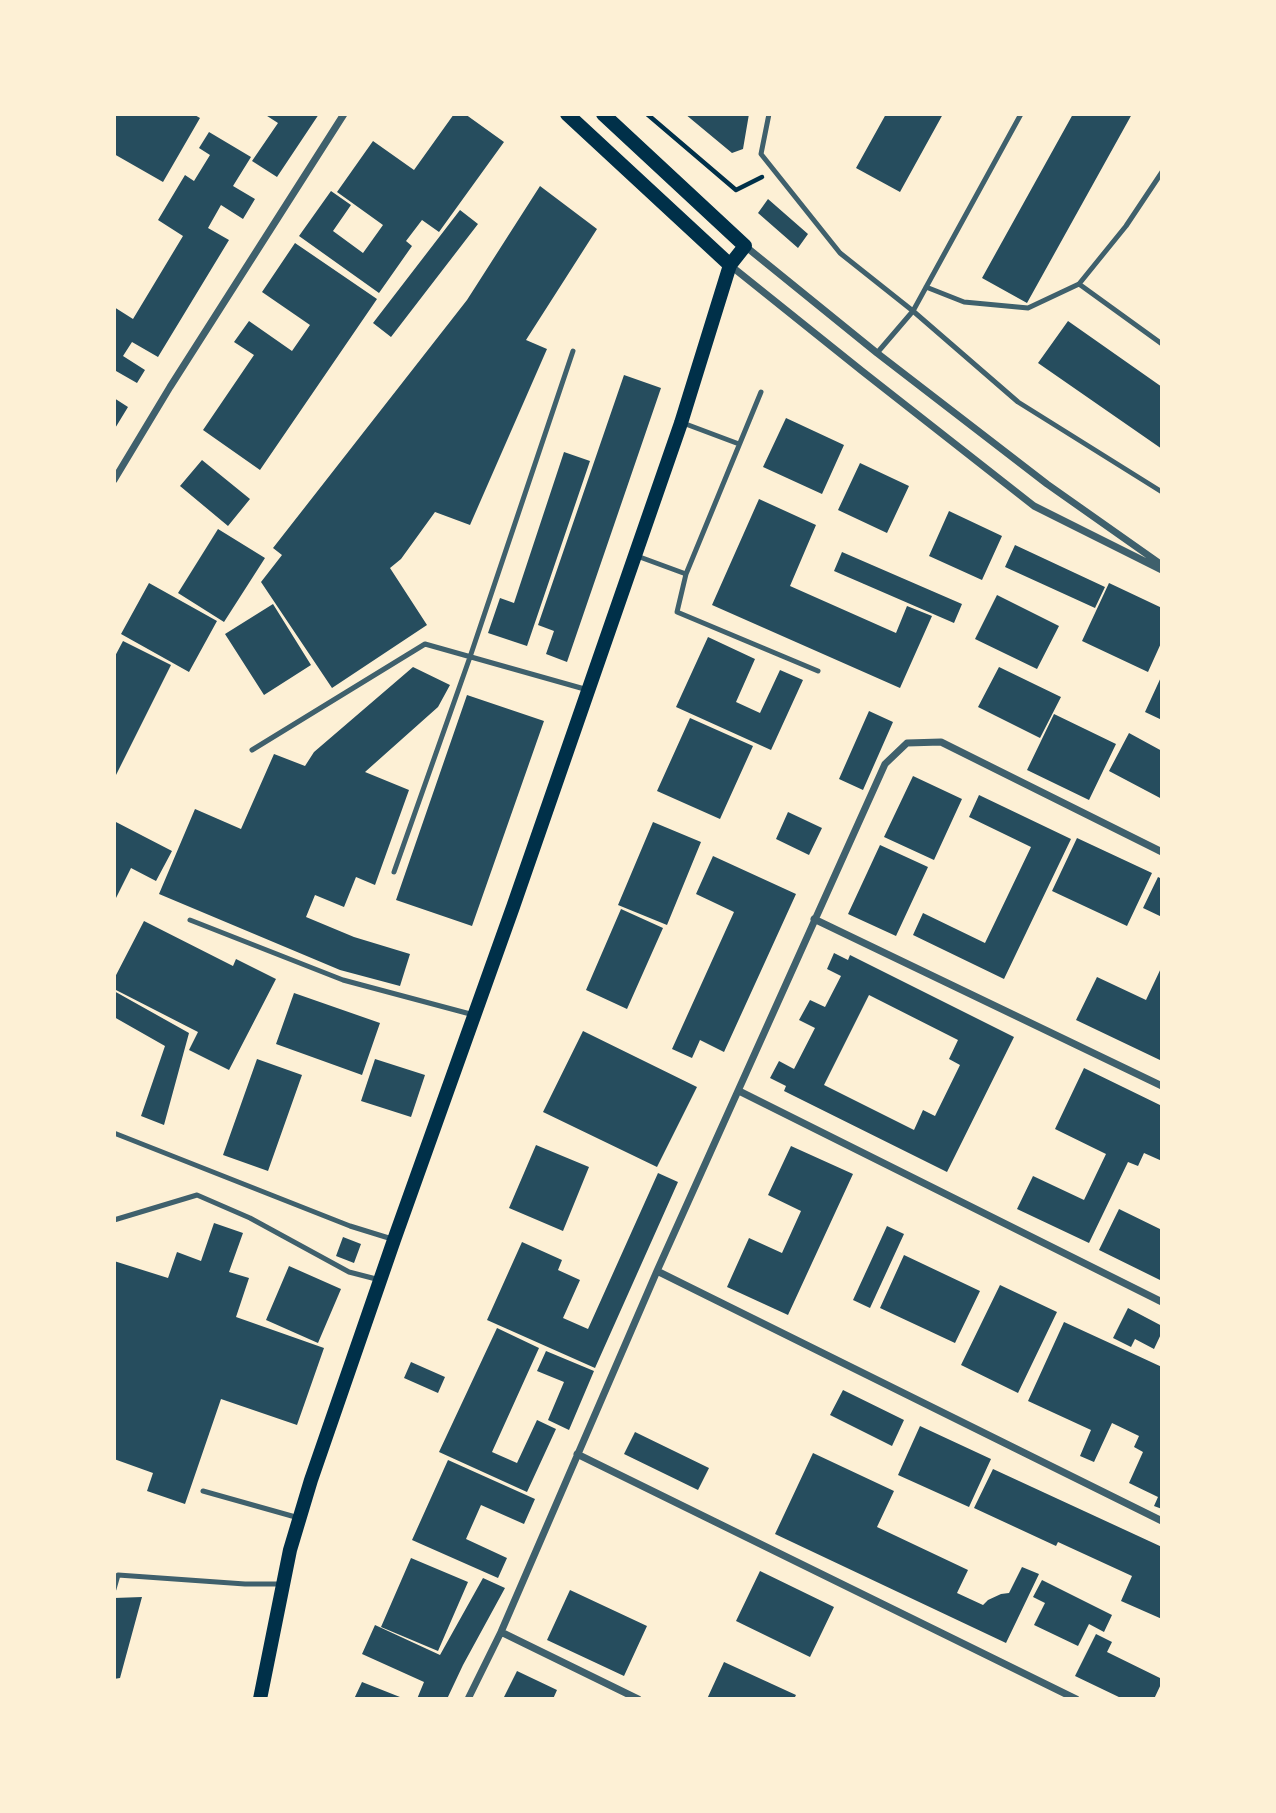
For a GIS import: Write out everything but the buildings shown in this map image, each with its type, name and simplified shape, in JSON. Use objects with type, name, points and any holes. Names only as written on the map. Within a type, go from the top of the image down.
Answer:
[{"type":"main road","points":[[566,114],[730,265]]},
{"type":"main road","points":[[260,1699],[282,1584],[299,1518],[681,423],[730,265],[745,246],[603,114]]},
{"type":"street","points":[[114,480],[344,114]]},
{"type":"street","points":[[745,246],[877,353],[1047,484],[1162,567]]},
{"type":"street","points":[[730,265],[1034,506],[1162,567]]},
{"type":"street","points":[[468,1699],[501,1632],[657,1271],[885,764],[907,743],[941,742],[1162,852]]},
{"type":"street","points":[[814,919],[1162,1086]]},
{"type":"street","points":[[739,1091],[1162,1302]]},
{"type":"street","points":[[657,1271],[1162,1521]]},
{"type":"street","points":[[577,1454],[1076,1699]]},
{"type":"street","points":[[501,1632],[638,1699]]},
{"type":"lane","points":[[769,114],[761,154],[840,253],[913,311],[1018,402],[1162,492]]},
{"type":"lane","points":[[877,353],[913,311],[1021,114]]},
{"type":"lane","points":[[926,287],[964,302],[1028,308],[1079,284],[1126,226],[1162,172]]},
{"type":"lane","points":[[1079,284],[1162,344]]},
{"type":"lane","points":[[394,872],[573,351]]},
{"type":"lane","points":[[761,392],[686,574],[677,612],[818,671]]},
{"type":"lane","points":[[681,423],[739,444]]},
{"type":"lane","points":[[634,555],[686,574]]},
{"type":"lane","points":[[252,750],[425,644],[588,690]]},
{"type":"lane","points":[[190,920],[342,980],[474,1015]]},
{"type":"lane","points":[[114,1133],[350,1226],[394,1240]]},
{"type":"lane","points":[[114,1220],[197,1195],[250,1218],[349,1272],[380,1280]]},
{"type":"lane","points":[[204,1491],[299,1518]]},
{"type":"lane","points":[[114,1589],[118,1575],[282,1584]]},
{"type":"path","points":[[647,114],[736,190],[775,171]]}]
